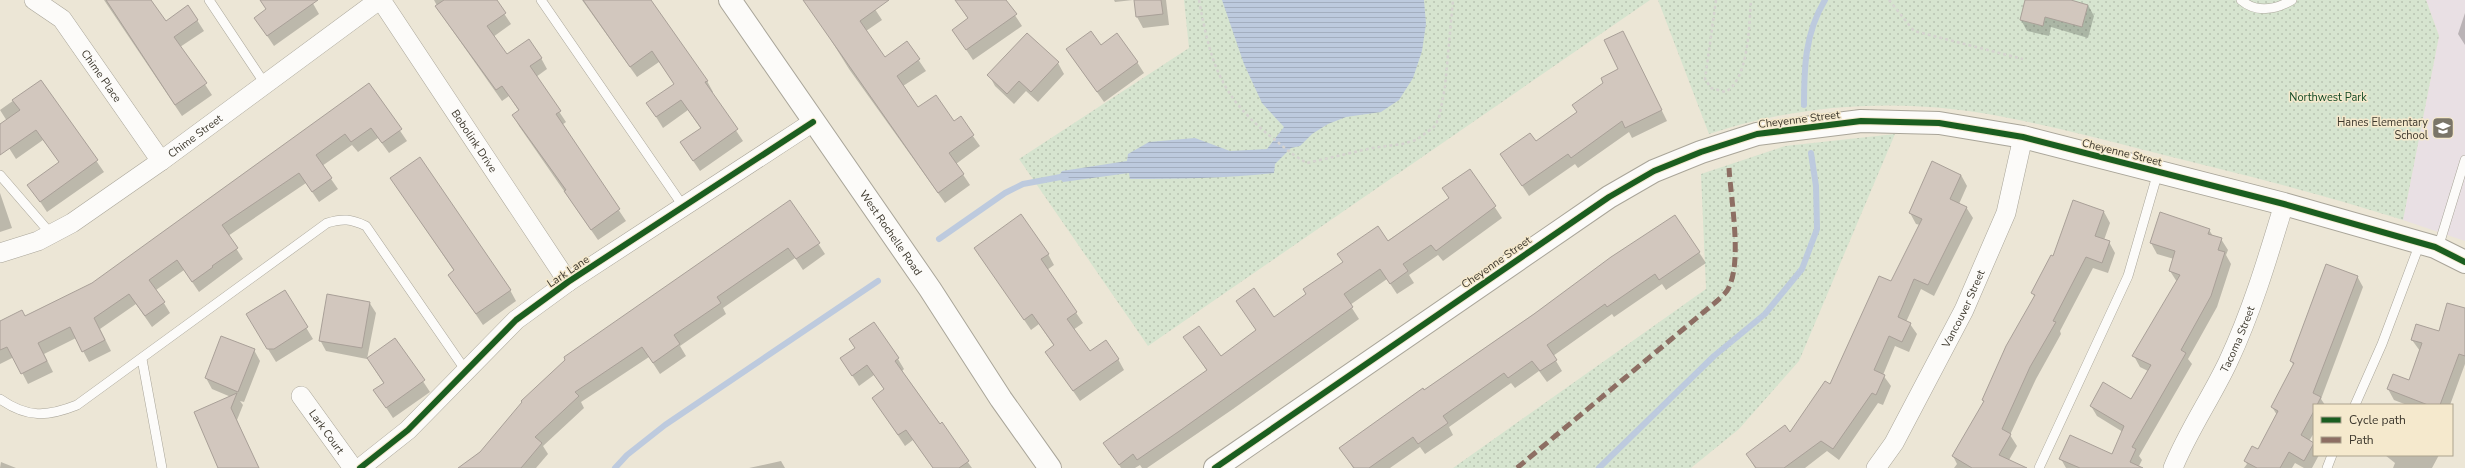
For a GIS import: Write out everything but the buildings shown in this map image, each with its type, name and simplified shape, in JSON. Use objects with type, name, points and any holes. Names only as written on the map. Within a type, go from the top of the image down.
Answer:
[{"type":"street","name":"Chime Place","points":[[34,0],[62,19],[161,161]]},
{"type":"street","name":"Chime Street","points":[[0,253],[38,241],[72,223],[161,161],[380,0]]},
{"type":"street","name":"Bobolink Drive","points":[[380,0],[568,282]]},
{"type":"street","name":"West Rochelle Road","points":[[730,0],[1050,468]]},
{"type":"street","name":"Lark Lane","points":[[360,468],[408,430],[516,320],[568,282],[813,122]]},
{"type":"street","name":"Cheyenne Street","points":[[1215,468],[1609,196],[1654,171],[1701,152],[1757,134],[1861,122],[1939,123],[2023,137],[2284,204],[2429,246],[2465,262]]},
{"type":"street","name":"Vancouver Street","points":[[1876,468],[1894,443],[1964,310],[2006,213],[2023,137]]},
{"type":"street","name":"Tacoma Street","points":[[2173,468],[2180,450],[2228,362],[2261,279],[2284,204]]},
{"type":"street","name":"Lark Court","points":[[301,396],[353,468]]},
{"type":"lane","points":[[209,0],[265,84]]},
{"type":"lane","points":[[541,0],[684,206]]},
{"type":"lane","points":[[2240,0],[2263,9],[2273,8],[2292,0]]},
{"type":"lane","points":[[2355,404],[2382,344],[2429,246],[2465,160]]},
{"type":"lane","points":[[2039,468],[2128,276],[2158,172]]},
{"type":"lane","points":[[0,175],[51,234]]},
{"type":"lane","points":[[0,400],[18,411],[55,414],[77,406],[327,223],[343,218],[355,220],[366,226],[466,371]]},
{"type":"lane","points":[[142,359],[162,468]]},
{"type":"lane","points":[[2327,468],[2332,456]]},
{"type":"path","points":[[1199,0],[1208,46],[1218,74],[1237,105],[1265,132],[1307,163],[1372,148],[1402,144],[1416,140],[1434,127],[1439,118],[1445,87],[1453,0]]},
{"type":"path","points":[[1716,0],[1705,79],[1711,88],[1725,92],[1732,88],[1740,74],[1751,0]]},
{"type":"path","points":[[1889,0],[1914,31],[2023,59]]},
{"type":"shaded area","name":"Hanes Elementary School","points":[[2426,0],[2465,0],[2465,241],[2403,220],[2439,36]]},
{"type":"green space","points":[[1184,0],[1650,0],[1148,346],[1019,159],[1189,48]]},
{"type":"green space","name":"Northwest Park","points":[[1658,0],[2426,0],[2439,36],[2403,220],[2307,192],[2067,131],[2019,120],[1941,108],[1863,106],[1824,109],[1747,123],[1709,134]]},
{"type":"green space","points":[[1895,134],[1799,361],[1739,429],[1691,468],[1453,468],[1706,289],[1701,174],[1785,146]]},
{"type":"water","points":[[1222,0],[1424,0],[1426,24],[1422,51],[1413,78],[1399,100],[1381,112],[1346,117],[1328,124],[1312,134],[1300,146],[1291,148],[1275,164],[1274,173],[1202,178],[1130,179],[1129,173],[1063,182],[1058,177],[1062,171],[1127,161],[1128,154],[1149,142],[1195,138],[1230,151],[1267,149],[1284,127],[1262,103],[1244,64]]},
{"type":"waterway","points":[[1804,105],[1804,78],[1807,51],[1813,25],[1825,0]]},
{"type":"waterway","points":[[1599,468],[1714,356],[1765,314],[1802,269],[1817,229],[1816,186],[1811,153]]},
{"type":"waterway","points":[[939,239],[1005,193],[1023,184],[1066,176]]},
{"type":"waterway","points":[[615,468],[627,455],[665,425],[878,281]]},
{"type":"marked path","points":[[1517,468],[1717,301],[1727,291],[1733,275],[1735,262],[1735,229],[1729,168]]},
{"type":"cycle path","points":[[1215,468],[1609,197],[1654,171],[1701,152],[1757,134],[1861,121],[1939,123],[2023,137],[2284,204],[2435,247],[2465,262]]},
{"type":"cycle path","points":[[360,468],[408,430],[516,320],[568,282],[813,122]]},
{"type":"place","name":"Hanes Elementary School","points":[[2443,128]]}]
